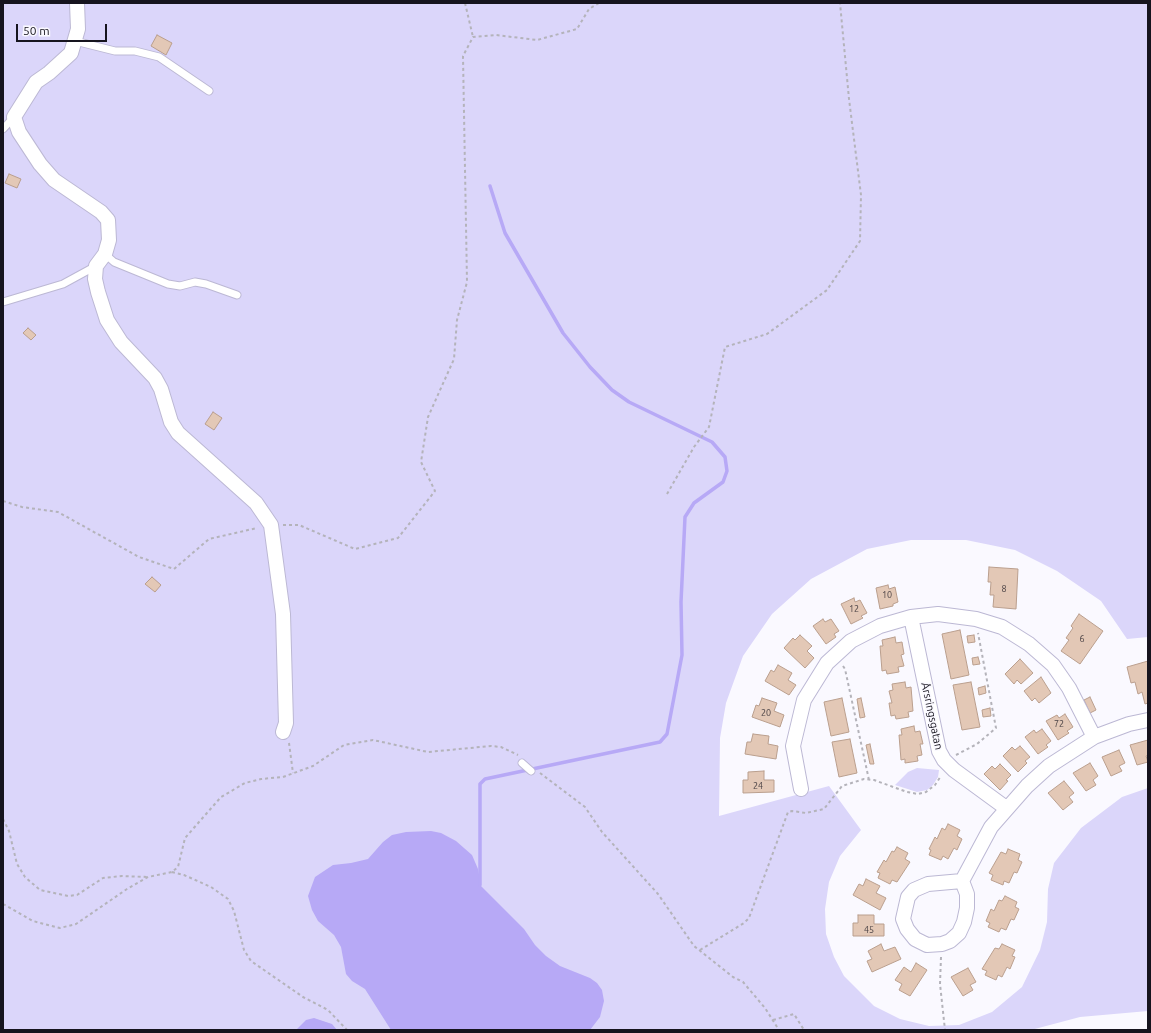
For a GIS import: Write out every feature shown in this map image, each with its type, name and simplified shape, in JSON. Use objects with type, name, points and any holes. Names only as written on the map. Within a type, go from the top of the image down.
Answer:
[{"type":"street","points":[[77,3],[78,29],[75,41],[67,58],[36,82],[14,117],[19,132],[40,164],[54,180],[101,212],[108,220],[109,240],[105,254],[96,266],[95,279],[107,320],[121,342],[155,378],[161,389],[171,422],[178,433],[256,503],[271,525],[283,614],[286,723],[283,732]]},
{"type":"street","points":[[801,788],[793,746],[804,700],[827,663],[851,641],[880,626],[911,617],[938,614],[976,619],[1002,627],[1029,644],[1053,665],[1069,688],[1094,737]]},
{"type":"street","name":"Årsringsgatan","points":[[911,617],[939,751],[944,760],[971,783],[1006,808]]},
{"type":"street","points":[[962,881],[928,884],[914,890],[908,897],[903,920],[907,929],[915,939],[928,945],[942,944],[950,941],[960,933],[964,922],[967,894],[962,881],[991,827],[1006,808],[1049,766],[1094,737],[1129,724],[1148,720]]},
{"type":"lane","points":[[75,41],[115,51],[135,51],[159,57],[209,91]]},
{"type":"lane","points":[[3,129],[14,117]]},
{"type":"lane","points":[[105,254],[114,262],[168,284],[180,286],[196,282],[237,295]]},
{"type":"lane","points":[[3,302],[63,284],[96,266]]},
{"type":"lane","points":[[521,760],[534,771]]},
{"type":"path","points":[[3,501],[22,507],[58,512],[139,557],[174,569],[210,539],[271,525],[299,525],[355,549],[398,538],[436,491],[421,462],[428,417],[454,359],[457,320],[467,282],[463,56],[473,37],[465,3]]},
{"type":"path","points":[[473,37],[496,35],[537,40],[557,35],[577,29],[589,9],[599,3]]},
{"type":"path","points":[[667,494],[697,443],[709,427],[726,347],[767,334],[827,290],[860,241],[861,195],[849,99],[840,3]]},
{"type":"path","points":[[700,950],[744,923],[749,918],[786,814],[792,811],[806,813],[824,809],[842,786],[849,783],[874,780],[907,792],[918,794],[926,792],[935,785],[940,776],[944,760],[977,744],[996,728],[976,619]]},
{"type":"path","points":[[834,657],[845,669],[869,780]]},
{"type":"path","points":[[283,732],[290,744],[293,774]]},
{"type":"path","points":[[172,872],[178,867],[185,838],[221,797],[245,783],[293,774],[321,762],[344,745],[365,740],[373,740],[428,752],[452,751],[483,746],[501,747],[521,760]]},
{"type":"path","points":[[534,771],[585,807],[602,832],[658,894],[685,934],[700,950],[733,977],[742,982],[773,1020],[779,1030]]},
{"type":"path","points":[[3,819],[9,831],[17,864],[25,877],[40,890],[68,896],[76,895],[103,878],[122,876],[148,877],[172,872],[184,875],[211,887],[228,899],[234,911],[244,950],[251,961],[296,993],[328,1010],[347,1030]]},
{"type":"path","points":[[3,904],[33,922],[60,928],[76,924],[127,888],[148,877]]},
{"type":"path","points":[[942,944],[940,984],[945,1030]]},
{"type":"path","points":[[773,1020],[794,1014],[804,1030]]},
{"type":"shaded area","points":[[3,3],[1148,3],[1148,637],[1127,639],[1101,601],[1057,571],[1015,550],[966,540],[911,540],[867,549],[811,579],[772,614],[743,656],[726,703],[720,738],[719,816],[829,786],[861,830],[840,856],[829,882],[825,909],[826,934],[834,957],[844,976],[874,1006],[900,1019],[929,1026],[959,1025],[992,1012],[1022,987],[1040,950],[1047,922],[1048,889],[1054,863],[1081,828],[1122,797],[1148,788],[1148,1011],[1080,1017],[1031,1030],[3,1030]]},
{"type":"shaded area","points":[[917,768],[939,770],[938,777],[933,785],[927,790],[917,792],[895,785],[908,772]]},
{"type":"shaded area","points":[[431,831],[441,833],[456,841],[472,855],[478,869],[481,886],[524,929],[535,945],[546,956],[560,966],[590,978],[597,983],[602,990],[604,1001],[600,1017],[590,1030],[391,1030],[365,989],[352,981],[346,974],[341,947],[334,935],[318,921],[312,910],[308,896],[315,877],[333,865],[368,859],[383,842],[392,835],[406,832]]},
{"type":"shaded area","points":[[314,1018],[332,1024],[337,1030],[296,1030],[306,1020]]},
{"type":"building","points":[[157,35],[172,43],[166,55],[151,46]]},
{"type":"building","points":[[9,174],[21,179],[17,188],[5,183]]},
{"type":"building","points":[[28,328],[36,335],[31,340],[23,333]]},
{"type":"building","points":[[213,412],[222,418],[214,430],[205,424]]},
{"type":"building","points":[[989,567],[1018,569],[1016,609],[993,607],[994,595],[990,595],[991,582],[988,582]]},
{"type":"building","points":[[152,577],[161,585],[155,592],[145,584]]},
{"type":"building","points":[[888,585],[889,589],[895,587],[898,602],[893,604],[893,606],[880,609],[876,588]]},
{"type":"building","points":[[854,598],[855,602],[860,600],[867,613],[861,616],[863,618],[851,624],[841,604]]},
{"type":"building","points":[[1079,614],[1103,631],[1080,664],[1061,651],[1069,640],[1066,638],[1073,628],[1071,626]]},
{"type":"building","points":[[823,619],[825,622],[831,619],[839,631],[834,634],[836,637],[826,644],[813,626]]},
{"type":"building","points":[[960,630],[969,675],[951,679],[942,634]]},
{"type":"building","points":[[800,635],[812,646],[807,651],[814,658],[805,668],[784,648],[793,638],[795,640]]},
{"type":"building","points":[[974,635],[975,642],[968,643],[967,636]]},
{"type":"building","points":[[895,637],[896,643],[902,642],[904,654],[901,655],[904,666],[898,667],[899,672],[887,674],[886,670],[882,671],[880,646],[883,646],[882,640]]},
{"type":"building","points":[[978,657],[980,664],[973,665],[972,658]]},
{"type":"building","points":[[1020,659],[1033,673],[1021,684],[1017,680],[1014,684],[1005,674]]},
{"type":"building","points":[[1148,661],[1148,703],[1145,704],[1142,692],[1138,694],[1135,682],[1131,683],[1127,667]]},
{"type":"building","points":[[778,665],[792,673],[788,680],[796,685],[789,695],[765,681],[771,670],[774,672]]},
{"type":"building","points":[[1041,677],[1051,693],[1039,703],[1035,698],[1032,701],[1024,691]]},
{"type":"building","points":[[905,682],[906,688],[911,687],[913,711],[908,712],[909,717],[896,719],[895,715],[891,716],[889,703],[892,703],[889,691],[893,690],[892,684]]},
{"type":"building","points":[[971,682],[980,727],[962,730],[953,685]]},
{"type":"building","points":[[985,686],[986,693],[979,695],[978,688]]},
{"type":"building","points":[[1090,697],[1096,710],[1090,713],[1084,700]]},
{"type":"building","points":[[762,698],[777,703],[774,711],[784,715],[780,727],[752,717],[756,705],[759,706]]},
{"type":"building","points":[[842,698],[849,732],[831,736],[824,702]]},
{"type":"building","points":[[861,698],[865,717],[860,718],[857,699]]},
{"type":"building","points":[[990,708],[991,716],[983,717],[982,710]]},
{"type":"building","points":[[1065,714],[1073,727],[1067,731],[1069,733],[1058,740],[1046,721],[1057,715],[1059,718]]},
{"type":"building","points":[[914,726],[915,732],[920,731],[923,744],[920,744],[922,755],[917,756],[918,761],[905,763],[905,759],[901,760],[899,735],[902,735],[901,729]]},
{"type":"building","points":[[1042,729],[1051,741],[1046,745],[1048,747],[1038,754],[1025,737],[1034,730],[1036,733]]},
{"type":"building","points":[[753,734],[769,736],[768,744],[778,746],[776,759],[745,754],[747,742],[751,742]]},
{"type":"building","points":[[850,739],[857,773],[839,777],[832,742]]},
{"type":"building","points":[[1148,740],[1148,755],[1146,756],[1148,762],[1137,765],[1130,745]]},
{"type":"building","points":[[870,744],[874,764],[870,764],[866,745]]},
{"type":"building","points":[[1020,746],[1030,757],[1025,761],[1027,763],[1018,772],[1003,756],[1012,747],[1015,750]]},
{"type":"building","points":[[1119,750],[1125,763],[1119,766],[1122,771],[1111,776],[1102,757]]},
{"type":"building","points":[[1090,763],[1098,776],[1093,780],[1096,785],[1086,791],[1073,773]]},
{"type":"building","points":[[1000,764],[1011,775],[1000,790],[984,774],[992,766],[995,769]]},
{"type":"building","points":[[764,771],[764,780],[774,780],[774,792],[743,793],[743,780],[748,780],[748,772]]},
{"type":"building","points":[[1064,781],[1074,793],[1069,797],[1073,802],[1063,810],[1048,793]]},
{"type":"building","points":[[948,824],[960,830],[957,836],[962,839],[957,850],[954,848],[948,859],[943,856],[941,860],[929,855],[931,850],[929,849],[935,837],[937,839],[942,828],[945,830]]},
{"type":"building","points":[[897,847],[908,853],[905,859],[910,862],[897,882],[892,880],[890,884],[878,878],[880,873],[877,872],[884,860],[886,862],[892,851],[894,852]]},
{"type":"building","points":[[1008,849],[1020,854],[1018,860],[1022,862],[1017,873],[1014,872],[1009,883],[1004,881],[1003,885],[991,880],[993,875],[989,873],[1001,852],[1006,854]]},
{"type":"building","points":[[866,879],[880,886],[876,893],[886,898],[880,910],[853,895],[859,884],[863,886]]},
{"type":"building","points":[[1005,896],[1017,902],[1015,907],[1019,909],[1014,920],[1011,919],[1006,930],[1001,928],[999,932],[988,927],[990,923],[986,921],[991,909],[994,911],[999,900],[1002,901]]},
{"type":"building","points":[[858,915],[874,915],[874,924],[884,924],[884,936],[853,936],[853,923],[858,923]]},
{"type":"building","points":[[881,944],[884,951],[895,947],[901,959],[872,972],[867,961],[872,959],[868,951]]},
{"type":"building","points":[[1002,944],[1015,950],[1012,956],[1015,957],[1010,969],[1007,967],[1002,977],[998,975],[996,980],[985,975],[987,971],[982,969],[995,948],[999,949]]},
{"type":"building","points":[[916,963],[927,970],[910,996],[899,990],[902,984],[895,980],[904,967],[911,972]]},
{"type":"building","points":[[968,968],[976,982],[970,985],[973,990],[963,996],[951,977]]},
{"type":"waterway","points":[[480,885],[480,784],[485,779],[660,742],[667,734],[682,655],[681,602],[685,517],[694,503],[723,482],[727,471],[725,457],[712,442],[629,402],[612,390],[590,367],[563,333],[505,233],[490,186]]}]
